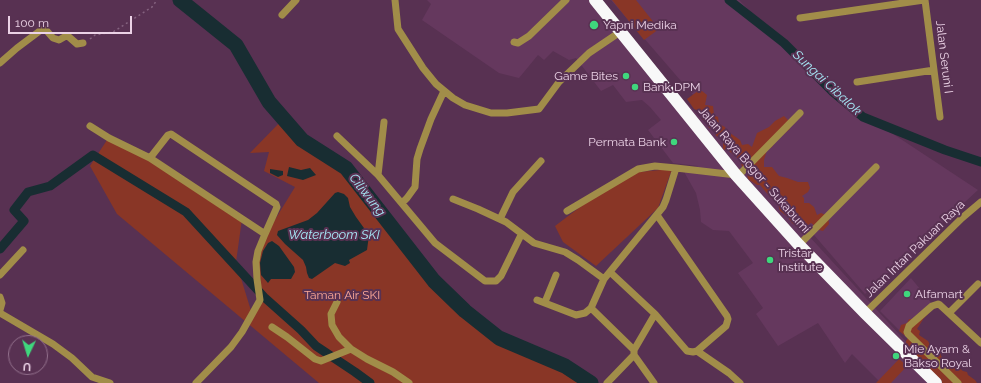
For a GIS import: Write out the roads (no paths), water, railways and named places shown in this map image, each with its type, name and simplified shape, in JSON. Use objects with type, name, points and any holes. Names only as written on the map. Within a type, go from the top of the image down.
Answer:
[{"type":"highway","name":"Jalan Raya Bogor - Sukabumi","points":[[595,0],[736,175],[799,245],[936,383]]},
{"type":"street","points":[[282,15],[296,0]]},
{"type":"street","points":[[395,0],[398,29],[423,68],[444,91],[465,105],[491,113],[507,114],[537,110],[541,107],[559,82],[589,53],[620,32]]},
{"type":"street","points":[[514,42],[518,43],[529,36],[566,0]]},
{"type":"street","points":[[800,18],[925,0]]},
{"type":"street","name":"Jalan Seruni I","points":[[925,0],[940,117]]},
{"type":"street","points":[[0,63],[41,30],[46,30],[53,38],[59,40],[66,36],[77,44],[83,43]]},
{"type":"street","points":[[857,82],[934,70]]},
{"type":"street","points":[[402,203],[415,187],[417,159],[420,149],[431,119],[444,91]]},
{"type":"street","points":[[567,211],[638,169],[655,166],[736,175],[742,172],[800,113]]},
{"type":"street","points":[[378,175],[384,122]]},
{"type":"street","points":[[90,126],[109,138],[150,158],[265,234]]},
{"type":"street","points":[[150,158],[168,135],[171,134],[276,204],[277,210],[258,251],[256,262],[260,300],[231,348],[196,383]]},
{"type":"street","points":[[337,136],[378,175],[435,243],[485,281],[496,281],[501,276],[521,235]]},
{"type":"street","points":[[500,219],[513,192],[541,161]]},
{"type":"street","points":[[799,245],[876,167]]},
{"type":"street","points":[[537,300],[576,315],[585,314],[591,308],[604,279],[657,215],[666,200],[676,168]]},
{"type":"street","points":[[453,199],[506,222],[521,235],[534,243],[565,252],[604,279]]},
{"type":"street","name":"Jalan Intan Pakuan Raya","points":[[865,313],[956,223],[981,202]]},
{"type":"street","points":[[610,272],[655,314],[687,350],[693,352],[697,350],[726,326],[728,319],[657,215]]},
{"type":"street","points":[[0,275],[23,250]]},
{"type":"street","points":[[545,302],[556,275]]},
{"type":"street","points":[[949,313],[978,284]]},
{"type":"street","points":[[0,297],[2,303],[0,312],[53,344],[72,358],[89,380],[110,383]]},
{"type":"street","points":[[337,302],[331,314],[332,325],[339,336],[351,349],[393,372],[409,383]]},
{"type":"street","points":[[958,383],[908,334],[907,332],[909,326],[934,304],[940,305],[981,344]]},
{"type":"street","points":[[591,308],[634,352],[654,383]]},
{"type":"street","points":[[607,383],[634,352],[655,314]]},
{"type":"street","points":[[272,327],[288,337],[319,362],[351,349]]},
{"type":"street","points":[[697,350],[729,373],[740,383]]},
{"type":"water","points":[[289,167],[301,170],[310,168],[316,175],[303,180],[287,176]]},
{"type":"water","points":[[270,169],[283,171],[283,175],[278,177],[270,173]]},
{"type":"water","name":"Waterboom SKI","points":[[338,192],[344,194],[348,198],[350,207],[369,235],[367,250],[349,260],[350,263],[345,266],[335,263],[312,279],[309,278],[303,260],[277,235],[278,231],[308,220],[317,213],[335,193]]},
{"type":"water","points":[[272,241],[279,246],[294,267],[295,272],[291,279],[271,279],[268,283],[261,275],[260,263],[263,251],[268,243]]},
{"type":"waterway","name":"Ciliwung","points":[[180,0],[236,45],[269,102],[302,140],[346,168],[434,281],[465,311],[499,338],[565,366],[591,383]]},
{"type":"waterway","name":"Sungai Cibalok","points":[[729,0],[784,43],[833,92],[863,117],[945,150],[981,162]]},
{"type":"waterway","points":[[0,249],[24,221],[14,210],[28,192],[50,186],[93,155],[186,212],[264,297],[301,330],[316,346],[370,383]]},
{"type":"place","name":"Yapni Medika","points":[[594,25]]},
{"type":"place","name":"Game Bites","points":[[626,76]]},
{"type":"place","name":"Bank DPM","points":[[635,87]]},
{"type":"place","name":"Permata Bank","points":[[674,142]]},
{"type":"place","name":"Tristar Institute","points":[[770,260]]},
{"type":"place","name":"Alfamart","points":[[907,294]]},
{"type":"place","name":"Mie Ayam & Bakso Royal","points":[[896,356]]},
{"type":"park label","name":"Taman Air SKI","points":[[342,295]]}]
